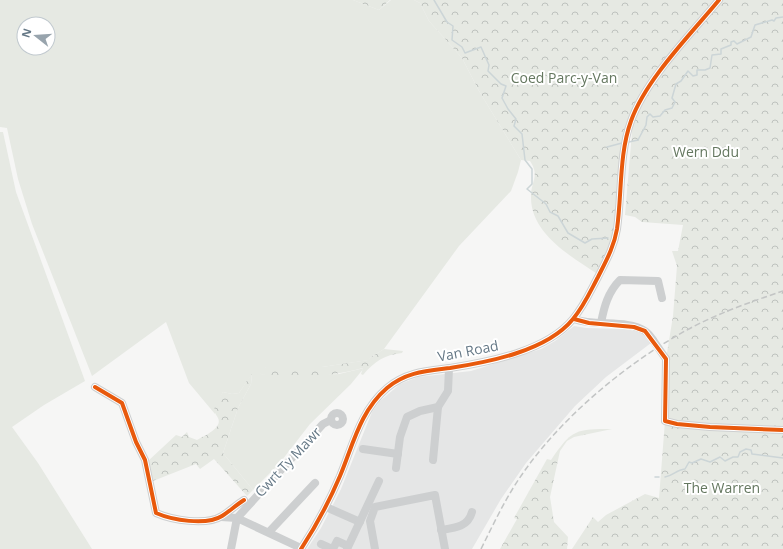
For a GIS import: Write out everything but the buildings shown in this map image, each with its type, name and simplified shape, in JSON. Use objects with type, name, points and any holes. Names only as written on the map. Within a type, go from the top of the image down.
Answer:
[{"type":"street","name":"Van Road","points":[[301,549],[326,507],[362,419],[372,403],[400,379],[424,370],[449,368],[482,362],[533,347],[551,338],[565,328],[574,319],[588,298],[609,257],[616,230],[628,132],[640,101],[658,75],[719,0]]},
{"type":"street","points":[[601,323],[603,311],[610,294],[620,280],[658,281],[662,298]]},
{"type":"street","points":[[574,319],[589,323],[634,327],[646,331],[666,359],[665,421],[703,427],[783,430]]},
{"type":"street","points":[[432,460],[438,407],[448,391],[449,368]]},
{"type":"street","points":[[95,387],[122,404],[136,442],[145,460],[156,513],[194,522],[221,517],[237,518],[269,532],[301,549]]},
{"type":"street","points":[[396,468],[400,437],[407,417],[420,411],[438,407]]},
{"type":"street","name":"Cwrt Ty Mawr","points":[[237,518],[323,424],[331,420]]},
{"type":"street","points":[[363,449],[398,454]]},
{"type":"street","points":[[321,544],[332,549],[337,541],[348,547],[379,481]]},
{"type":"street","points":[[269,532],[315,483]]},
{"type":"street","points":[[374,549],[370,521],[375,507],[435,495],[445,549]]},
{"type":"street","points":[[221,517],[233,506],[244,500]]},
{"type":"street","points":[[326,507],[360,522]]},
{"type":"street","points":[[442,530],[461,526],[467,523],[472,512]]},
{"type":"street","points":[[232,549],[237,518]]},
{"type":"shaded area","points":[[574,326],[636,331],[645,335],[651,343],[606,377],[575,406],[526,463],[501,499],[472,549],[307,549],[321,528],[341,489],[372,412],[380,401],[400,384],[418,377],[471,371],[541,349],[555,341]]},
{"type":"green space","points":[[0,0],[353,0],[379,10],[391,0],[414,0],[420,3],[429,21],[462,58],[479,91],[521,160],[511,191],[459,246],[384,349],[371,357],[369,360],[322,367],[266,367],[260,374],[292,376],[339,374],[364,368],[351,384],[310,424],[279,464],[253,490],[223,453],[238,408],[251,384],[252,374],[239,393],[232,394],[223,392],[215,407],[215,414],[189,383],[166,322],[92,376],[32,224],[18,179],[7,128],[0,127]]},
{"type":"green space","points":[[353,0],[390,0],[379,10]]},
{"type":"green space","points":[[414,0],[783,0],[783,549],[572,549],[593,517],[598,522],[606,515],[645,494],[659,498],[665,421],[666,359],[673,316],[677,266],[672,251],[678,251],[683,225],[642,222],[635,217],[625,215],[632,132],[631,121],[616,230],[599,275],[554,243],[537,222],[533,210],[531,191],[535,175],[533,166],[530,161],[521,160],[479,91],[462,58],[429,21],[420,3]]},
{"type":"green space","points":[[0,132],[3,132],[16,192],[85,381],[44,405],[12,427],[38,463],[92,549],[0,549]]},
{"type":"green space","points":[[384,349],[403,351],[402,353],[390,355],[380,360],[363,375],[361,374],[363,368],[312,377],[285,377],[260,374],[261,369],[266,367],[322,367],[368,360]]},
{"type":"green space","points":[[252,373],[251,384],[238,408],[223,453],[253,490],[247,496],[214,459],[200,469],[196,464],[153,481],[148,461],[176,435],[182,437],[187,432],[189,437],[197,440],[212,431],[219,422],[214,408],[223,392],[232,394],[239,393]]},
{"type":"green space","points":[[590,429],[612,429],[574,437],[567,441],[560,451],[550,497],[554,522],[568,537],[567,549],[500,549],[517,519],[514,518],[547,459],[551,460],[564,442],[576,433]]},
{"type":"waterway","points":[[434,0],[447,22],[453,26],[452,40],[462,47],[465,53],[481,47],[489,65],[488,71],[501,84],[506,86],[502,98],[516,119],[514,126],[522,134],[525,160],[532,169],[532,184],[527,189],[546,204],[550,212],[558,216],[568,233],[585,243],[592,239],[608,238]]},
{"type":"waterway","points":[[629,142],[638,140],[646,125],[647,117],[650,114],[653,117],[660,116],[665,110],[672,108],[675,102],[672,98],[676,84],[681,81],[688,71],[693,76],[697,75],[697,70],[705,70],[710,68],[712,55],[721,54],[721,49],[731,45],[731,42],[734,41],[737,44],[751,37],[755,25],[772,20],[774,21],[776,18],[783,17]]},
{"type":"waterway","points":[[607,147],[622,143]]},
{"type":"waterway","points":[[665,477],[685,469],[689,462],[692,463],[701,459],[710,462],[720,457],[725,461],[733,457],[738,457],[740,452],[746,449],[751,450],[752,454],[783,458]]},
{"type":"railway","points":[[481,549],[505,501],[525,471],[543,447],[586,402],[635,363],[685,331],[721,314],[783,291]]},
{"type":"cycle path","points":[[301,549],[317,523],[331,495],[358,429],[370,407],[387,388],[409,375],[482,362],[533,347],[562,330],[577,314],[587,299],[614,242],[619,215],[624,147],[631,121],[638,105],[658,73],[719,0]]},
{"type":"cycle path","points":[[574,319],[589,323],[634,327],[645,331],[666,359],[665,421],[677,424],[710,427],[783,430]]},
{"type":"cycle path","points":[[95,387],[122,403],[136,442],[145,460],[156,513],[180,520],[207,521],[222,516],[244,500]]},
{"type":"park label","name":"Coed Parc-y-Van","points":[[564,78]]},
{"type":"park label","name":"Wern Ddu","points":[[706,152]]},
{"type":"park label","name":"The Warren","points":[[722,488]]}]
